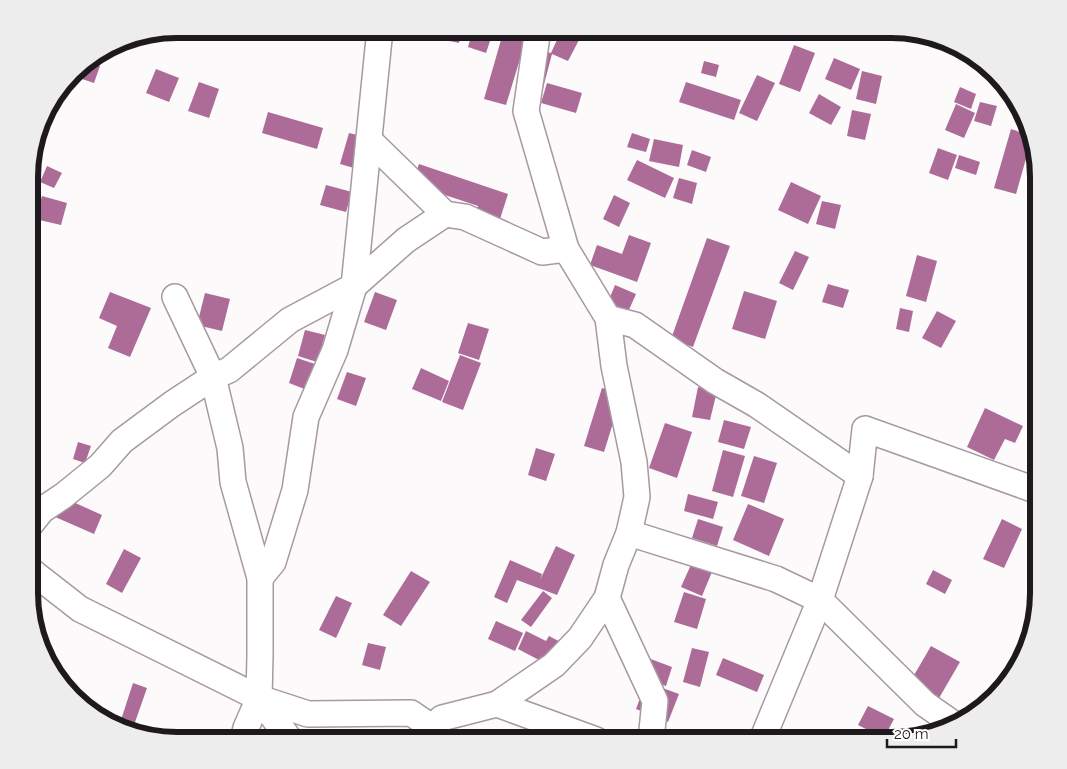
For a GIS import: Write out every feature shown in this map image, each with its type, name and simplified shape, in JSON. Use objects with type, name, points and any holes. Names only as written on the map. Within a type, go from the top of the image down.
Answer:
[{"type":"street","points":[[260,578],[273,562],[295,490],[306,417],[335,350],[354,286],[379,38]]},
{"type":"street","points":[[433,731],[442,718],[497,704],[554,666],[580,638],[606,598],[616,565],[629,534],[637,497],[634,462],[614,366],[608,318],[566,249],[526,111],[537,38]]},
{"type":"street","points":[[370,141],[446,214],[465,217],[542,252],[566,249]]},
{"type":"street","points":[[38,515],[100,466],[122,440],[213,377],[229,370],[290,320],[354,286],[406,240],[446,214]]},
{"type":"street","points":[[174,298],[213,377],[230,448],[233,482],[260,578],[259,698],[245,731]]},
{"type":"street","points":[[608,318],[635,325],[715,381],[757,405],[860,476]]},
{"type":"street","points":[[765,732],[820,600],[860,476],[865,429],[1029,488]]},
{"type":"street","points":[[629,534],[776,580],[820,600],[925,704],[947,719]]},
{"type":"street","points":[[38,576],[80,609],[259,698],[308,714],[411,713],[426,731]]},
{"type":"street","points":[[606,598],[655,702],[652,732]]},
{"type":"street","points":[[259,698],[283,731]]},
{"type":"street","points":[[497,704],[573,732]]},
{"type":"building","points":[[446,38],[460,38],[459,43],[445,40]]},
{"type":"building","points":[[470,38],[491,38],[486,53],[468,47]]},
{"type":"building","points":[[502,38],[526,39],[506,105],[484,99]]},
{"type":"building","points":[[558,38],[575,38],[579,40],[568,61],[552,54],[538,107],[530,48],[551,53]]},
{"type":"building","points":[[794,45],[815,53],[800,92],[779,84]]},
{"type":"building","points":[[834,58],[860,69],[851,90],[825,79]]},
{"type":"building","points":[[704,61],[719,65],[716,77],[701,73]]},
{"type":"building","points":[[95,64],[100,66],[94,83],[79,78]]},
{"type":"building","points":[[156,69],[179,78],[169,102],[146,93]]},
{"type":"building","points":[[862,71],[882,76],[876,104],[856,99]]},
{"type":"building","points":[[757,75],[775,83],[757,121],[739,113]]},
{"type":"building","points":[[199,82],[219,89],[209,118],[188,111]]},
{"type":"building","points":[[686,82],[741,100],[734,120],[679,102]]},
{"type":"building","points":[[547,83],[582,93],[576,113],[541,103]]},
{"type":"building","points":[[960,87],[976,94],[971,109],[954,102]]},
{"type":"building","points":[[819,94],[841,107],[831,125],[809,113]]},
{"type":"building","points":[[980,102],[997,106],[991,126],[974,121]]},
{"type":"building","points":[[956,104],[975,113],[964,138],[945,130]]},
{"type":"building","points":[[852,110],[871,114],[865,140],[847,136]]},
{"type":"building","points":[[268,112],[323,128],[317,149],[262,133]]},
{"type":"building","points":[[1011,129],[1022,133],[1027,153],[1016,194],[994,188]]},
{"type":"building","points":[[349,133],[370,138],[361,170],[340,164]]},
{"type":"building","points":[[632,133],[650,139],[646,152],[627,147]]},
{"type":"building","points":[[654,139],[683,145],[679,167],[649,161]]},
{"type":"building","points":[[938,148],[957,155],[948,180],[929,173]]},
{"type":"building","points":[[692,150],[711,157],[706,172],[687,165]]},
{"type":"building","points":[[959,155],[980,162],[976,175],[955,168]]},
{"type":"building","points":[[637,160],[674,178],[665,198],[627,180]]},
{"type":"building","points":[[419,164],[508,194],[494,238],[470,230],[478,206],[412,184]]},
{"type":"building","points":[[47,166],[62,173],[54,188],[40,182]]},
{"type":"building","points":[[679,178],[697,183],[692,204],[673,198]]},
{"type":"building","points":[[791,182],[821,196],[808,224],[778,210]]},
{"type":"building","points":[[326,185],[352,192],[346,212],[320,205]]},
{"type":"building","points":[[614,195],[630,203],[619,227],[603,219]]},
{"type":"building","points":[[42,196],[67,203],[61,225],[38,220],[38,209]]},
{"type":"building","points":[[822,201],[841,205],[835,229],[816,224]]},
{"type":"building","points":[[629,235],[651,243],[637,282],[590,265],[597,245],[622,254]]},
{"type":"building","points":[[707,238],[730,246],[693,347],[671,339]]},
{"type":"building","points":[[795,251],[809,257],[793,290],[779,283]]},
{"type":"building","points":[[917,255],[937,261],[926,302],[906,296]]},
{"type":"building","points":[[828,284],[849,290],[843,308],[822,302]]},
{"type":"building","points":[[615,285],[636,294],[624,321],[604,312]]},
{"type":"building","points":[[744,291],[777,301],[765,339],[732,329]]},
{"type":"building","points":[[110,292],[151,308],[130,357],[108,348],[117,326],[99,318]]},
{"type":"building","points":[[375,292],[397,300],[386,330],[364,322]]},
{"type":"building","points":[[205,293],[230,299],[222,331],[197,325]]},
{"type":"building","points":[[900,308],[913,311],[909,332],[896,329]]},
{"type":"building","points":[[937,311],[956,321],[941,348],[922,338]]},
{"type":"building","points":[[468,323],[489,329],[479,360],[458,353]]},
{"type":"building","points":[[305,330],[325,335],[317,362],[298,356]]},
{"type":"building","points":[[460,355],[481,363],[463,410],[442,402]]},
{"type":"building","points":[[297,358],[315,364],[307,390],[289,383]]},
{"type":"building","points":[[421,368],[449,381],[441,401],[412,389]]},
{"type":"building","points":[[347,372],[366,378],[356,406],[337,399]]},
{"type":"building","points":[[698,387],[717,391],[710,420],[692,417]]},
{"type":"building","points":[[602,388],[622,394],[604,452],[584,446]]},
{"type":"building","points":[[985,408],[1023,426],[1015,443],[1005,439],[994,460],[967,447]]},
{"type":"building","points":[[724,420],[751,427],[744,449],[718,442]]},
{"type":"building","points":[[665,423],[692,432],[677,478],[649,468]]},
{"type":"building","points":[[78,442],[91,446],[85,463],[73,459]]},
{"type":"building","points":[[536,448],[555,454],[546,481],[528,475]]},
{"type":"building","points":[[723,450],[745,456],[733,497],[712,491]]},
{"type":"building","points":[[754,456],[777,463],[764,503],[741,496]]},
{"type":"building","points":[[688,494],[718,502],[713,519],[684,511]]},
{"type":"building","points":[[62,497],[102,515],[94,534],[53,516]]},
{"type":"building","points":[[748,504],[784,519],[769,556],[733,540]]},
{"type":"building","points":[[698,519],[723,527],[717,546],[692,538]]},
{"type":"building","points":[[1002,519],[1022,529],[1004,568],[983,559]]},
{"type":"building","points":[[556,546],[575,555],[557,595],[517,580],[507,603],[494,597],[510,560],[542,574],[540,580]]},
{"type":"building","points":[[124,549],[141,558],[122,593],[106,584]]},
{"type":"building","points":[[694,558],[714,567],[702,596],[681,587]]},
{"type":"building","points":[[933,570],[952,580],[945,594],[926,584]]},
{"type":"building","points":[[411,571],[430,582],[401,626],[383,615]]},
{"type":"building","points":[[543,591],[552,598],[531,627],[521,620]]},
{"type":"building","points":[[684,592],[706,599],[697,629],[674,622]]},
{"type":"building","points":[[336,596],[352,603],[336,638],[319,630]]},
{"type":"building","points":[[496,621],[523,633],[515,651],[488,639]]},
{"type":"building","points":[[526,631],[546,641],[549,636],[570,647],[558,670],[518,649]]},
{"type":"building","points":[[368,643],[386,647],[380,670],[362,665]]},
{"type":"building","points":[[931,646],[960,662],[935,705],[906,689]]},
{"type":"building","points":[[692,648],[709,652],[700,687],[683,682]]},
{"type":"building","points":[[648,658],[672,667],[666,686],[641,677]]},
{"type":"building","points":[[723,658],[764,675],[757,692],[716,675]]},
{"type":"building","points":[[646,682],[679,694],[668,722],[636,709]]},
{"type":"building","points":[[133,683],[147,688],[134,725],[121,720]]},
{"type":"building","points":[[868,706],[894,719],[887,732],[872,732],[858,725]]},
{"type":"building","points":[[538,725],[554,732],[535,732]]}]
